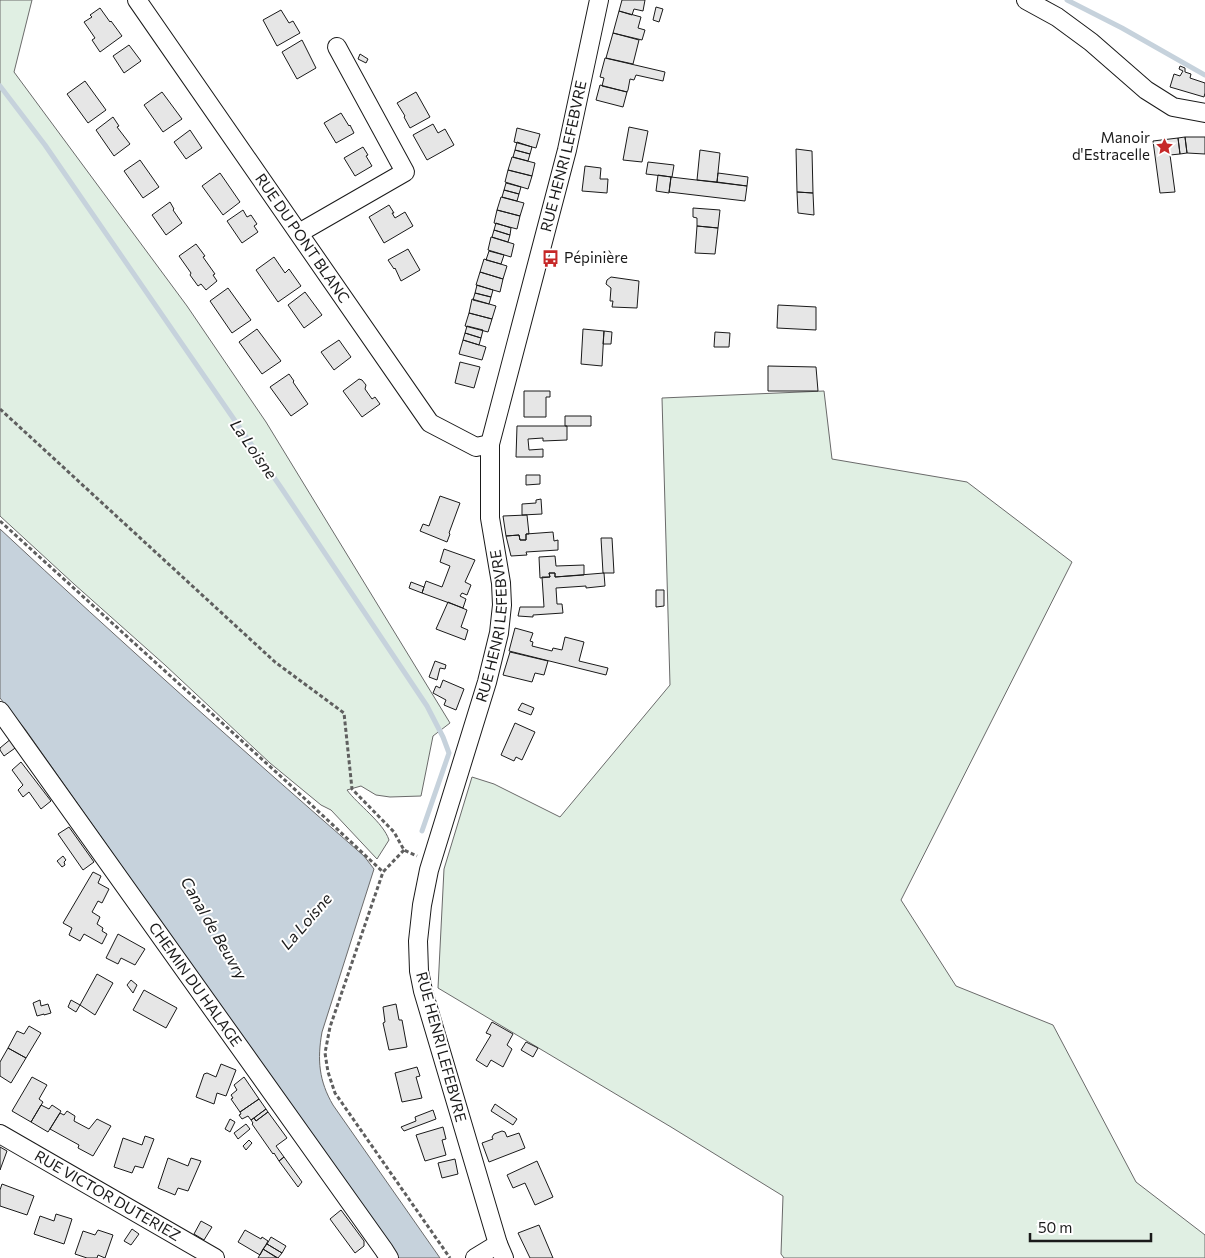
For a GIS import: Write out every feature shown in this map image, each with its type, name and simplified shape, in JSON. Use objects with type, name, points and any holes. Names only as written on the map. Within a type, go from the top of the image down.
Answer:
[{"type":"street","name":"RUE DU PONT BLANC","points":[[137,0],[430,423],[476,447],[490,444]]},
{"type":"street","name":"RUE HENRI LEFEBVRE","points":[[501,1251],[423,991],[419,970],[418,941],[422,905],[431,863],[487,682],[499,634],[502,605],[501,582],[490,518],[490,444],[567,150],[599,0]]},
{"type":"street","points":[[1026,0],[1057,17],[1091,42],[1146,90],[1173,107],[1205,113]]},
{"type":"street","points":[[299,233],[405,172],[337,47]]},
{"type":"street","name":"CHEMIN DU HALAGE","points":[[0,711],[388,1258]]},
{"type":"street","name":"RUE VICTOR DUTERIEZ","points":[[0,1134],[216,1258]]},
{"type":"street","points":[[476,1258],[501,1251]]},
{"type":"path","points":[[0,409],[275,662],[344,714],[352,789],[394,832],[404,850],[431,863]]},
{"type":"path","points":[[0,520],[383,872]]},
{"type":"path","points":[[404,850],[383,872],[330,1027],[325,1053],[334,1093],[450,1258]]},
{"type":"green space","points":[[0,0],[32,0],[14,72],[187,306],[266,422],[450,723],[433,736],[421,796],[390,797],[376,795],[361,786],[347,790],[386,833],[389,840],[377,859],[331,810],[321,805],[270,763],[0,516]]},
{"type":"green space","points":[[824,391],[832,459],[967,482],[1072,562],[901,900],[956,986],[1053,1025],[1136,1182],[1205,1235],[1205,1258],[784,1258],[781,1254],[783,1196],[438,988],[444,869],[472,777],[494,784],[560,817],[670,685],[662,398]]},
{"type":"water","name":"Canal de Beuvry","points":[[0,529],[180,694],[364,856],[374,869],[322,1032],[320,1070],[328,1096],[333,1105],[440,1258],[398,1258],[25,729],[0,698]]},
{"type":"building","points":[[622,0],[645,0],[643,11],[634,9],[632,15],[619,11]]},
{"type":"building","points":[[656,7],[663,9],[659,22],[653,20]]},
{"type":"building","points":[[100,8],[122,36],[100,52],[92,40],[95,38],[84,22],[92,17],[90,15]]},
{"type":"building","points":[[281,10],[289,23],[293,21],[300,33],[277,46],[263,20]]},
{"type":"building","points":[[619,11],[641,17],[638,28],[645,30],[642,40],[613,33]]},
{"type":"building","points":[[613,33],[639,40],[633,64],[606,58]]},
{"type":"building","points":[[302,40],[316,68],[297,79],[282,52]]},
{"type":"building","points":[[129,45],[141,61],[124,73],[113,56]]},
{"type":"building","points":[[360,54],[368,59],[366,63],[358,59]]},
{"type":"building","points":[[605,58],[665,72],[663,81],[636,75],[634,80],[630,79],[627,92],[602,86],[604,78],[600,77]]},
{"type":"building","points":[[1180,66],[1185,68],[1185,72],[1191,74],[1190,78],[1205,83],[1204,97],[1170,87],[1174,74],[1180,76],[1183,71],[1179,69]]},
{"type":"building","points":[[85,81],[106,110],[88,123],[67,94]]},
{"type":"building","points":[[600,85],[627,92],[623,107],[596,100]]},
{"type":"building","points":[[162,92],[182,119],[163,132],[144,105]]},
{"type":"building","points":[[416,92],[430,117],[410,128],[397,103]]},
{"type":"building","points":[[341,113],[354,133],[336,143],[324,123]]},
{"type":"building","points":[[113,117],[119,126],[117,127],[130,144],[114,156],[96,130]]},
{"type":"building","points":[[433,124],[438,133],[445,129],[454,145],[427,160],[413,135]]},
{"type":"building","points":[[629,127],[648,131],[642,162],[623,160]]},
{"type":"building","points":[[517,128],[540,134],[536,148],[514,142]]},
{"type":"building","points":[[190,130],[202,148],[186,159],[174,142]]},
{"type":"building","points":[[1185,137],[1187,153],[1180,154],[1178,138]]},
{"type":"building","points":[[1185,137],[1205,137],[1205,154],[1187,153]]},
{"type":"building","points":[[1178,138],[1180,154],[1170,155],[1175,192],[1160,193],[1153,141]]},
{"type":"building","points":[[517,142],[532,147],[530,154],[515,150]]},
{"type":"building","points":[[363,147],[372,166],[355,176],[344,158]]},
{"type":"building","points":[[796,149],[812,151],[813,193],[797,192]]},
{"type":"building","points":[[515,150],[530,154],[528,161],[513,157]]},
{"type":"building","points":[[700,150],[720,153],[717,182],[697,180]]},
{"type":"building","points":[[512,157],[535,163],[532,176],[508,170]]},
{"type":"building","points":[[140,160],[159,187],[143,198],[124,171]]},
{"type":"building","points":[[648,162],[674,165],[672,177],[646,174]]},
{"type":"building","points":[[585,166],[601,168],[600,179],[608,179],[607,193],[582,191]]},
{"type":"building","points":[[508,170],[532,176],[528,189],[505,182]]},
{"type":"building","points":[[220,173],[240,202],[223,215],[202,186]]},
{"type":"building","points":[[718,173],[748,177],[747,186],[717,182]]},
{"type":"building","points":[[658,175],[671,177],[669,193],[656,191]]},
{"type":"building","points":[[671,177],[747,186],[745,201],[669,192]]},
{"type":"building","points":[[506,183],[521,187],[519,194],[504,190]]},
{"type":"building","points":[[504,190],[519,194],[517,201],[502,197]]},
{"type":"building","points":[[797,192],[813,193],[814,215],[798,213]]},
{"type":"building","points":[[501,197],[524,203],[520,216],[497,210]]},
{"type":"building","points":[[170,202],[182,223],[166,235],[152,215]]},
{"type":"building","points":[[389,205],[395,218],[405,212],[413,226],[384,243],[369,217]]},
{"type":"building","points":[[693,208],[720,210],[718,228],[697,226],[697,218],[693,217]]},
{"type":"building","points":[[243,210],[247,217],[251,215],[257,224],[254,226],[258,232],[242,243],[227,221]]},
{"type":"building","points":[[497,210],[520,216],[517,229],[494,223]]},
{"type":"building","points":[[496,223],[511,228],[510,235],[494,230]]},
{"type":"building","points":[[697,226],[718,228],[715,254],[695,253]]},
{"type":"building","points":[[494,230],[510,235],[508,242],[492,237]]},
{"type":"building","points":[[491,237],[514,244],[511,257],[488,250]]},
{"type":"building","points":[[196,244],[205,256],[203,257],[215,274],[213,275],[217,281],[206,290],[201,284],[198,286],[179,256]]},
{"type":"building","points":[[408,249],[420,270],[401,281],[395,268],[388,260]]},
{"type":"building","points":[[489,251],[504,255],[501,264],[486,260]]},
{"type":"building","points":[[274,257],[285,273],[289,269],[301,286],[278,302],[256,270]]},
{"type":"building","points":[[484,259],[507,266],[503,279],[480,272]]},
{"type":"building","points":[[480,272],[503,279],[500,292],[476,285]]},
{"type":"building","points":[[611,277],[639,281],[637,308],[612,307],[613,301],[610,301],[611,288],[606,284],[607,280]]},
{"type":"building","points":[[477,285],[493,290],[491,297],[475,293]]},
{"type":"building","points":[[228,288],[251,320],[232,333],[210,301]]},
{"type":"building","points":[[305,292],[322,315],[304,328],[288,305]]},
{"type":"building","points":[[475,293],[491,297],[489,304],[473,300]]},
{"type":"building","points":[[472,299],[496,306],[492,319],[469,313]]},
{"type":"building","points":[[778,305],[816,307],[816,330],[777,328]]},
{"type":"building","points":[[469,313],[492,319],[488,332],[465,326]]},
{"type":"building","points":[[467,326],[483,330],[481,338],[465,333]]},
{"type":"building","points":[[257,329],[281,361],[262,374],[239,342]]},
{"type":"building","points":[[583,329],[604,331],[602,366],[581,364]]},
{"type":"building","points":[[604,331],[612,332],[611,344],[603,344]]},
{"type":"building","points":[[715,332],[730,333],[729,347],[714,347]]},
{"type":"building","points":[[465,333],[481,338],[479,345],[463,340]]},
{"type":"building","points":[[339,340],[351,357],[334,370],[321,352]]},
{"type":"building","points":[[463,340],[486,347],[482,360],[459,354]]},
{"type":"building","points":[[460,362],[480,367],[474,388],[455,383]]},
{"type":"building","points":[[768,366],[816,367],[818,391],[768,391]]},
{"type":"building","points":[[289,374],[308,404],[291,416],[270,387]]},
{"type":"building","points":[[359,379],[366,385],[365,389],[372,399],[375,397],[380,404],[362,417],[343,391]]},
{"type":"building","points":[[524,391],[550,391],[550,397],[546,397],[546,417],[524,417]]},
{"type":"building","points":[[565,416],[591,416],[591,426],[565,426]]},
{"type":"building","points":[[517,426],[567,426],[567,440],[543,441],[543,438],[528,439],[529,450],[543,449],[543,457],[516,457]]},
{"type":"building","points":[[526,475],[540,475],[540,484],[526,485]]},
{"type":"building","points":[[440,496],[460,503],[447,542],[420,531],[423,524],[429,526]]},
{"type":"building","points":[[541,499],[542,514],[522,515],[522,504],[536,503],[536,500]]},
{"type":"building","points":[[527,515],[529,534],[526,534],[526,540],[520,540],[519,535],[506,536],[503,516]]},
{"type":"building","points":[[553,532],[554,541],[558,540],[558,550],[526,552],[527,555],[511,556],[506,536],[519,535],[520,540],[526,540],[526,534]]},
{"type":"building","points":[[601,538],[612,538],[614,573],[603,573]]},
{"type":"building","points":[[444,549],[475,560],[465,582],[471,585],[467,595],[462,593],[460,596],[466,599],[463,608],[422,593],[426,581],[442,587],[450,566],[440,562]]},
{"type":"building","points":[[555,556],[556,566],[584,565],[584,575],[555,577],[555,573],[549,573],[550,577],[540,578],[539,557]]},
{"type":"building","points":[[549,573],[555,573],[555,577],[604,573],[605,586],[556,588],[557,604],[562,604],[563,613],[533,615],[533,617],[518,616],[520,607],[544,607],[542,577],[550,577]]},
{"type":"building","points":[[411,582],[424,587],[422,593],[409,588]]},
{"type":"building","points":[[656,590],[664,590],[664,606],[656,607]]},
{"type":"building","points":[[448,602],[467,610],[461,627],[468,630],[465,640],[436,629]]},
{"type":"building","points":[[515,628],[533,633],[530,641],[533,642],[532,646],[552,651],[553,648],[562,650],[565,637],[584,642],[579,661],[608,668],[606,675],[509,651]]},
{"type":"building","points":[[510,652],[548,661],[544,675],[535,673],[532,682],[503,675]]},
{"type":"building","points":[[435,661],[446,665],[445,669],[440,668],[437,680],[429,677]]},
{"type":"building","points":[[443,680],[464,689],[456,710],[444,705],[446,700],[433,693],[436,686],[440,688]]},
{"type":"building","points":[[522,703],[534,708],[531,715],[518,710]]},
{"type":"building","points":[[515,723],[535,732],[522,760],[516,757],[514,761],[501,755]]},
{"type":"building","points":[[12,738],[18,746],[4,756],[0,748]]},
{"type":"building","points":[[21,762],[51,801],[41,809],[29,792],[23,797],[18,790],[23,785],[12,770]]},
{"type":"building","points":[[69,827],[94,862],[83,870],[58,834]]},
{"type":"building","points":[[63,856],[66,860],[64,862],[65,865],[62,867],[57,861]]},
{"type":"building","points":[[93,872],[101,876],[98,883],[109,889],[102,903],[98,901],[92,912],[100,917],[97,924],[107,934],[102,944],[84,934],[80,941],[69,935],[72,928],[63,923]]},
{"type":"building","points":[[118,934],[145,949],[135,965],[121,958],[118,964],[106,958]]},
{"type":"building","points":[[97,974],[113,983],[95,1015],[80,1005]]},
{"type":"building","points":[[131,980],[137,985],[133,993],[127,985]]},
{"type":"building","points":[[144,990],[177,1008],[166,1028],[133,1010]]},
{"type":"building","points":[[40,1000],[41,1006],[48,1004],[51,1013],[37,1016],[33,1003]]},
{"type":"building","points":[[71,1000],[80,1005],[76,1012],[68,1007]]},
{"type":"building","points":[[396,1004],[399,1020],[402,1020],[407,1047],[389,1050],[383,1023],[385,1022],[383,1007]]},
{"type":"building","points":[[492,1022],[513,1034],[507,1045],[512,1049],[503,1067],[491,1060],[487,1067],[476,1060],[491,1035],[486,1033]]},
{"type":"building","points":[[29,1026],[41,1033],[26,1058],[8,1048],[17,1031],[24,1034]]},
{"type":"building","points":[[526,1042],[538,1048],[533,1057],[521,1050]]},
{"type":"building","points":[[8,1048],[26,1058],[11,1083],[0,1076],[0,1062]]},
{"type":"building","points":[[221,1064],[236,1070],[226,1096],[217,1093],[214,1104],[196,1097],[204,1074],[207,1073],[216,1077]]},
{"type":"building","points":[[417,1067],[420,1076],[416,1077],[422,1098],[402,1102],[395,1073]]},
{"type":"building","points":[[32,1077],[47,1085],[39,1099],[43,1102],[31,1122],[12,1111]]},
{"type":"building","points":[[244,1077],[259,1099],[240,1112],[231,1099],[233,1098],[231,1095],[237,1090],[234,1085]]},
{"type":"building","points":[[259,1099],[266,1109],[251,1120],[248,1116],[242,1119],[239,1115],[241,1114],[240,1112]]},
{"type":"building","points":[[495,1104],[517,1119],[513,1125],[491,1111]]},
{"type":"building","points":[[41,1105],[49,1109],[52,1105],[61,1111],[48,1132],[31,1122]]},
{"type":"building","points":[[266,1109],[268,1112],[256,1121],[254,1118]]},
{"type":"building","points":[[433,1110],[436,1119],[404,1131],[401,1127],[416,1121],[415,1117]]},
{"type":"building","points":[[67,1111],[75,1116],[74,1121],[89,1129],[97,1119],[111,1126],[93,1156],[78,1148],[79,1145],[50,1129],[60,1113],[64,1115]]},
{"type":"building","points":[[268,1112],[287,1138],[276,1146],[284,1157],[279,1161],[251,1120],[254,1118],[256,1121]]},
{"type":"building","points":[[230,1119],[235,1122],[230,1132],[225,1129]]},
{"type":"building","points":[[246,1124],[250,1129],[238,1139],[234,1133]]},
{"type":"building","points":[[443,1127],[446,1139],[442,1140],[446,1155],[425,1161],[416,1135]]},
{"type":"building","points":[[502,1131],[505,1132],[507,1137],[519,1133],[525,1148],[489,1162],[482,1143],[493,1139],[494,1134]]},
{"type":"building","points":[[145,1136],[154,1139],[143,1168],[135,1166],[132,1173],[114,1167],[123,1138],[142,1145]]},
{"type":"building","points":[[249,1140],[252,1143],[246,1150],[243,1146]]},
{"type":"building","points":[[0,1147],[7,1151],[0,1170]]},
{"type":"building","points":[[284,1157],[302,1182],[298,1187],[279,1161]]},
{"type":"building","points":[[168,1158],[188,1166],[191,1158],[201,1161],[188,1191],[178,1188],[175,1195],[158,1188]]},
{"type":"building","points":[[455,1159],[458,1174],[442,1178],[438,1163]]},
{"type":"building","points":[[537,1161],[553,1197],[535,1205],[525,1183],[513,1188],[507,1175]]},
{"type":"building","points":[[2,1184],[34,1196],[27,1215],[0,1206]]},
{"type":"building","points":[[341,1210],[364,1241],[364,1246],[355,1253],[330,1219]]},
{"type":"building","points":[[56,1214],[72,1219],[64,1244],[34,1234],[40,1216],[54,1221]]},
{"type":"building","points":[[201,1221],[212,1227],[204,1240],[194,1234]]},
{"type":"building","points":[[539,1225],[553,1258],[530,1258],[518,1233]]},
{"type":"building","points":[[132,1229],[139,1234],[131,1245],[124,1241]]},
{"type":"building","points":[[98,1230],[113,1235],[105,1258],[98,1255],[97,1258],[87,1258],[75,1254],[83,1231],[95,1235]]},
{"type":"building","points":[[245,1230],[268,1241],[260,1255],[238,1242]]},
{"type":"building","points":[[271,1237],[286,1246],[282,1253],[267,1244]]},
{"type":"building","points":[[267,1244],[282,1253],[278,1258],[263,1249]]},
{"type":"building","points":[[263,1249],[277,1258],[258,1258]]},
{"type":"waterway","points":[[1067,0],[1122,28],[1205,75]]},
{"type":"waterway","name":"La Loisne","points":[[0,86],[45,145],[282,489],[427,706],[449,753],[422,831]]},
{"type":"place","name":"Manoir d'Estracelle","points":[[1164,147]]},
{"type":"place","name":"Pépinière","points":[[550,258]]}]
